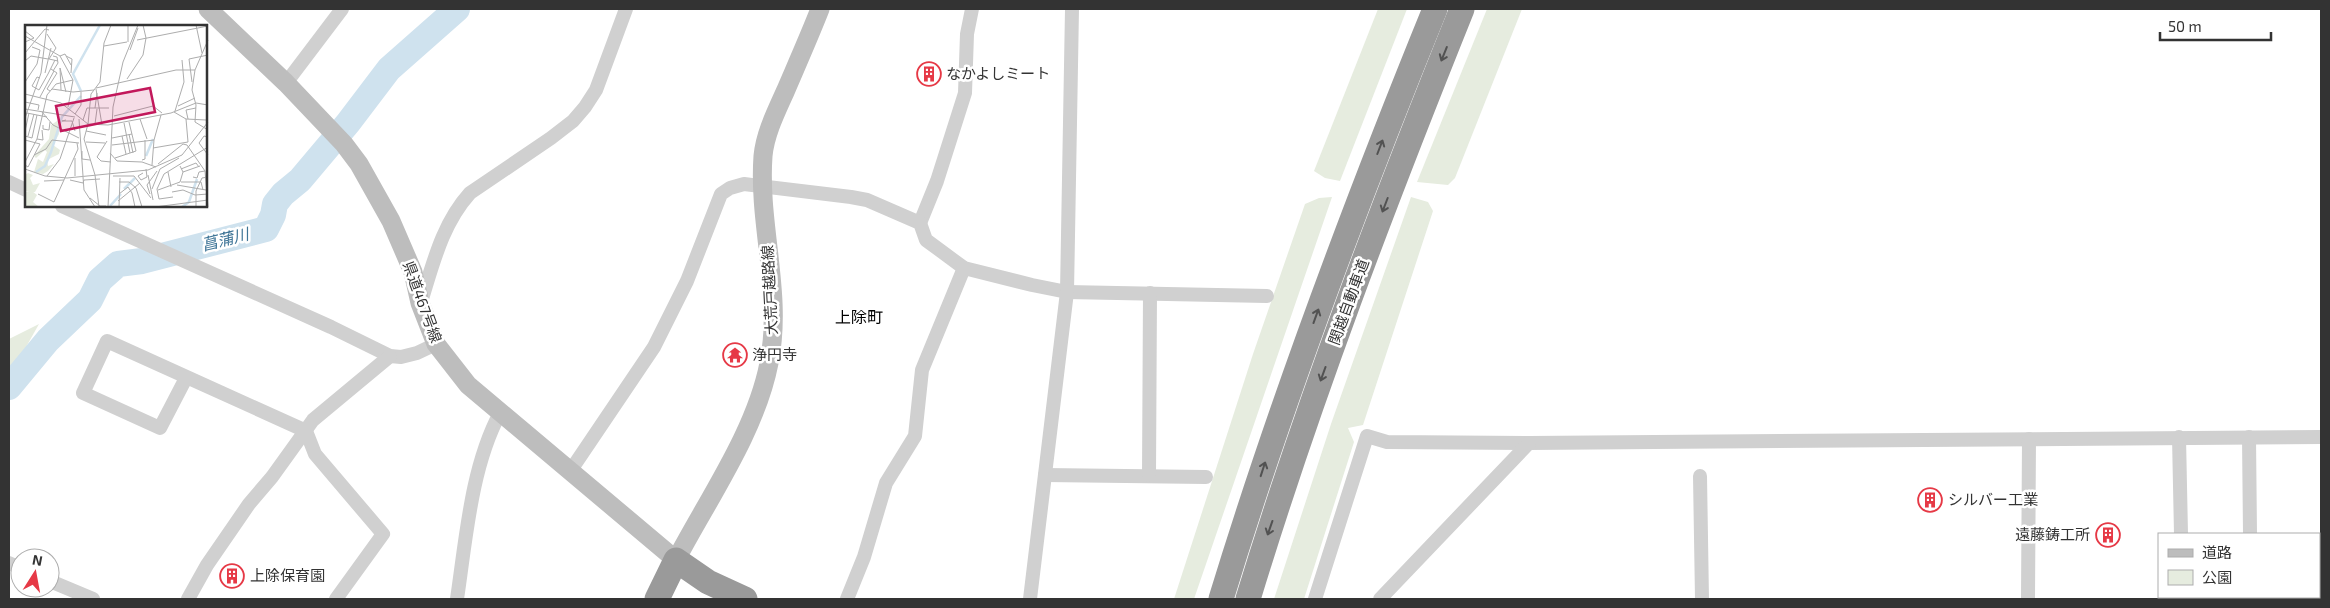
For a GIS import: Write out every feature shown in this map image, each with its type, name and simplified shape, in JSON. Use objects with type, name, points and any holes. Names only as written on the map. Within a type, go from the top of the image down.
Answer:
[{"type":"highway","name":"関越自動車道","points":[[1222,599],[1290,388],[1376,157],[1435,9]]},
{"type":"highway","name":"関越自動車道","points":[[1248,599],[1268,534],[1352,291],[1462,9]]},
{"type":"highway","points":[[657,599],[676,560],[708,582],[745,599]]},
{"type":"main road","name":"県道467号線","points":[[208,9],[286,82],[344,144],[359,164],[391,221],[412,272],[420,303],[436,344],[468,385],[676,560]]},
{"type":"main road","name":"大荒戸越路線","points":[[676,560],[743,437],[760,396],[769,366],[775,320],[773,279],[762,185],[763,153],[772,124],[820,9]]},
{"type":"street","points":[[286,82],[342,9]]},
{"type":"street","points":[[420,303],[442,238],[459,205],[470,193],[573,121],[585,107],[596,90],[626,9]]},
{"type":"street","points":[[972,9],[966,34],[965,93],[940,172],[920,223],[926,240],[964,268],[1032,286],[1067,292],[1267,296]]},
{"type":"street","points":[[1030,599],[1041,522],[1044,475],[1067,292],[1072,9]]},
{"type":"street","points":[[9,182],[25,190]]},
{"type":"street","points":[[571,470],[654,347],[687,281],[721,194],[730,188],[744,184],[867,200],[920,223]]},
{"type":"street","points":[[66,208],[200,270],[331,327],[390,356],[401,357],[436,344]]},
{"type":"street","points":[[847,599],[864,557],[886,483],[915,436],[922,370],[964,268]]},
{"type":"street","points":[[1149,475],[1150,293]]},
{"type":"street","points":[[186,378],[160,428],[83,393],[107,342],[306,430],[315,454],[383,534],[336,599]]},
{"type":"street","points":[[188,599],[192,589],[217,550],[312,420],[390,356]]},
{"type":"street","points":[[457,599],[473,497],[488,434],[500,413]]},
{"type":"street","points":[[1315,599],[1367,436],[1387,442],[1529,443],[2321,437]]},
{"type":"street","points":[[2179,437],[2181,533]]},
{"type":"street","points":[[2249,437],[2250,533]]},
{"type":"street","points":[[2028,599],[2029,439]]},
{"type":"street","points":[[1380,599],[1529,443]]},
{"type":"street","points":[[1044,475],[1206,477]]},
{"type":"street","points":[[1700,476],[1702,599]]},
{"type":"street","points":[[60,585],[93,599]]},
{"type":"green space","points":[[1378,9],[1407,9],[1340,181],[1325,178],[1314,171]]},
{"type":"green space","points":[[1487,9],[1522,9],[1455,178],[1448,185],[1417,182]]},
{"type":"green space","points":[[1332,197],[1194,599],[1174,599],[1253,354],[1305,204],[1319,198]]},
{"type":"green space","points":[[1411,197],[1428,202],[1433,211],[1363,425],[1348,428],[1354,442],[1304,599],[1274,599],[1331,424]]},
{"type":"green space","points":[[39,324],[26,347],[9,385],[9,339]]},
{"type":"waterway","name":"菖蒲川","points":[[9,387],[48,340],[90,300],[100,280],[118,264],[142,261],[266,229],[273,215],[275,204],[283,194],[300,180],[348,123],[389,69],[457,9]]},
{"type":"place","name":"なかよしミート","points":[[929,74]]},
{"type":"place","name":"浄円寺","points":[[735,355]]},
{"type":"place","name":"シルバー工業","points":[[1930,500]]},
{"type":"place","name":"遠藤鋳工所","points":[[2108,535]]},
{"type":"place","name":"上除保育園","points":[[232,576]]},
{"type":"district","name":"上除町","points":[[859,317]]}]
